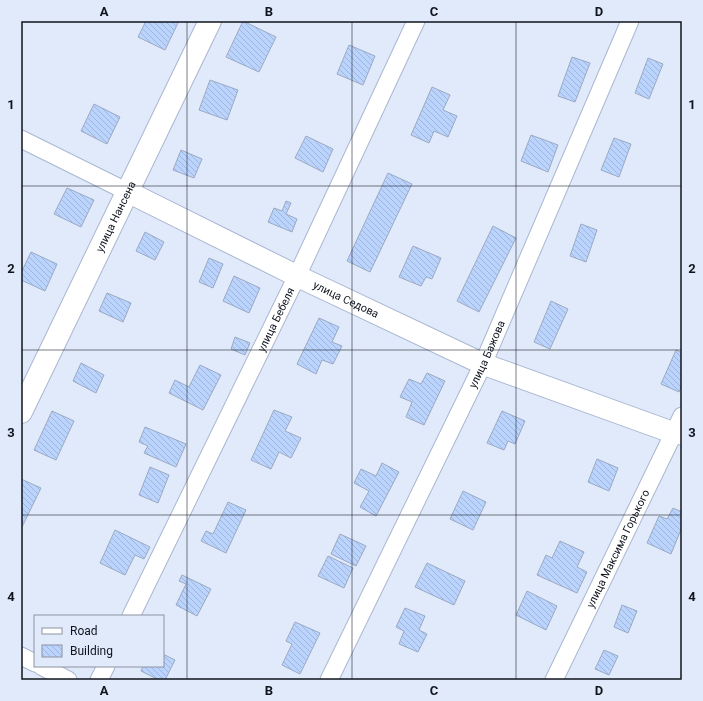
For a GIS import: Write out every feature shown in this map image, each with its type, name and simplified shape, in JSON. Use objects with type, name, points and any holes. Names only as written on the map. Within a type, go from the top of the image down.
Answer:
[{"type":"main road","name":"улица Нансена","points":[[21,412],[210,21]]},
{"type":"street","name":"улица Бебеля","points":[[131,615],[297,276],[416,21]]},
{"type":"street","name":"улица Бажова","points":[[329,680],[482,364],[630,21]]},
{"type":"street","name":"улица Седова","points":[[21,138],[297,276],[482,364],[679,428]]},
{"type":"street","name":"улица Максима Горького","points":[[554,680],[679,428]]},
{"type":"street","points":[[21,656],[34,662]]},
{"type":"street","points":[[43,667],[68,680]]},
{"type":"street","points":[[99,680],[106,667]]},
{"type":"building","points":[[146,21],[175,21],[178,23],[165,50],[138,37]]},
{"type":"building","points":[[243,21],[276,37],[259,72],[226,57]]},
{"type":"building","points":[[349,45],[375,56],[363,85],[337,74]]},
{"type":"building","points":[[572,57],[590,63],[575,102],[558,96]]},
{"type":"building","points":[[648,58],[663,64],[649,99],[635,93]]},
{"type":"building","points":[[210,80],[238,90],[227,120],[199,110]]},
{"type":"building","points":[[432,87],[450,95],[443,110],[457,116],[448,137],[434,131],[429,143],[411,135]]},
{"type":"building","points":[[94,104],[120,117],[107,144],[81,131]]},
{"type":"building","points":[[531,135],[558,145],[548,172],[521,161]]},
{"type":"building","points":[[306,136],[333,149],[323,172],[295,158]]},
{"type":"building","points":[[614,138],[631,144],[619,177],[601,170]]},
{"type":"building","points":[[181,150],[202,159],[194,178],[173,170]]},
{"type":"building","points":[[388,173],[412,184],[370,272],[347,261]]},
{"type":"building","points":[[67,188],[94,200],[81,227],[54,214]]},
{"type":"building","points":[[286,201],[291,203],[286,214],[297,219],[292,232],[268,222],[274,208],[282,211]]},
{"type":"building","points":[[581,224],[597,230],[586,262],[570,256]]},
{"type":"building","points":[[493,226],[516,238],[479,312],[457,301]]},
{"type":"building","points":[[145,232],[164,242],[155,260],[136,251]]},
{"type":"building","points":[[413,246],[441,258],[432,279],[426,277],[421,286],[399,277]]},
{"type":"building","points":[[31,252],[57,264],[45,291],[21,280],[21,273]]},
{"type":"building","points":[[209,258],[223,264],[213,288],[199,282]]},
{"type":"building","points":[[234,276],[260,288],[249,313],[223,301]]},
{"type":"building","points":[[107,293],[131,303],[123,322],[99,311]]},
{"type":"building","points":[[551,301],[568,309],[550,349],[534,342]]},
{"type":"building","points":[[319,318],[339,327],[332,342],[342,346],[333,364],[322,360],[316,374],[297,364]]},
{"type":"building","points":[[235,337],[250,343],[245,355],[231,349]]},
{"type":"building","points":[[676,350],[682,353],[682,384],[679,392],[661,384]]},
{"type":"building","points":[[81,363],[104,375],[96,393],[73,381]]},
{"type":"building","points":[[200,365],[221,375],[203,410],[169,393],[175,380],[189,387]]},
{"type":"building","points":[[427,373],[445,381],[424,425],[406,417],[412,402],[400,397],[409,379],[421,384]]},
{"type":"building","points":[[274,410],[292,417],[285,431],[301,438],[291,458],[279,452],[271,469],[251,460]]},
{"type":"building","points":[[52,411],[74,421],[56,460],[34,450]]},
{"type":"building","points":[[502,411],[525,421],[515,444],[508,441],[504,450],[487,443]]},
{"type":"building","points":[[145,427],[186,444],[176,467],[144,453],[148,446],[139,442]]},
{"type":"building","points":[[597,459],[618,468],[609,491],[588,482]]},
{"type":"building","points":[[382,463],[399,472],[376,516],[360,507],[369,491],[354,483],[361,469],[376,476]]},
{"type":"building","points":[[150,467],[169,475],[158,503],[139,495]]},
{"type":"building","points":[[21,479],[41,488],[22,527],[21,527]]},
{"type":"building","points":[[463,491],[486,502],[473,530],[450,519]]},
{"type":"building","points":[[228,502],[246,510],[226,553],[201,541],[206,531],[213,534]]},
{"type":"building","points":[[673,508],[682,512],[682,527],[671,554],[647,543],[659,516],[667,519]]},
{"type":"building","points":[[115,530],[150,547],[144,559],[135,555],[125,575],[100,563]]},
{"type":"building","points":[[340,534],[366,546],[356,566],[331,554]]},
{"type":"building","points":[[560,541],[584,552],[577,567],[587,572],[577,593],[537,575],[546,555],[552,558]]},
{"type":"building","points":[[328,556],[353,568],[344,588],[318,576]]},
{"type":"building","points":[[427,563],[465,581],[454,605],[415,587]]},
{"type":"building","points":[[182,575],[211,589],[197,616],[176,605],[186,584],[179,581]]},
{"type":"building","points":[[527,591],[557,606],[546,630],[516,615]]},
{"type":"building","points":[[622,605],[637,611],[628,633],[614,627]]},
{"type":"building","points":[[405,608],[425,616],[419,630],[427,634],[418,652],[399,644],[404,631],[396,627]]},
{"type":"building","points":[[295,622],[320,633],[300,674],[282,665],[292,644],[286,641]]},
{"type":"building","points":[[604,650],[618,656],[609,675],[595,669]]},
{"type":"building","points":[[164,654],[175,660],[165,680],[159,680],[141,671],[143,667],[164,667]]}]
